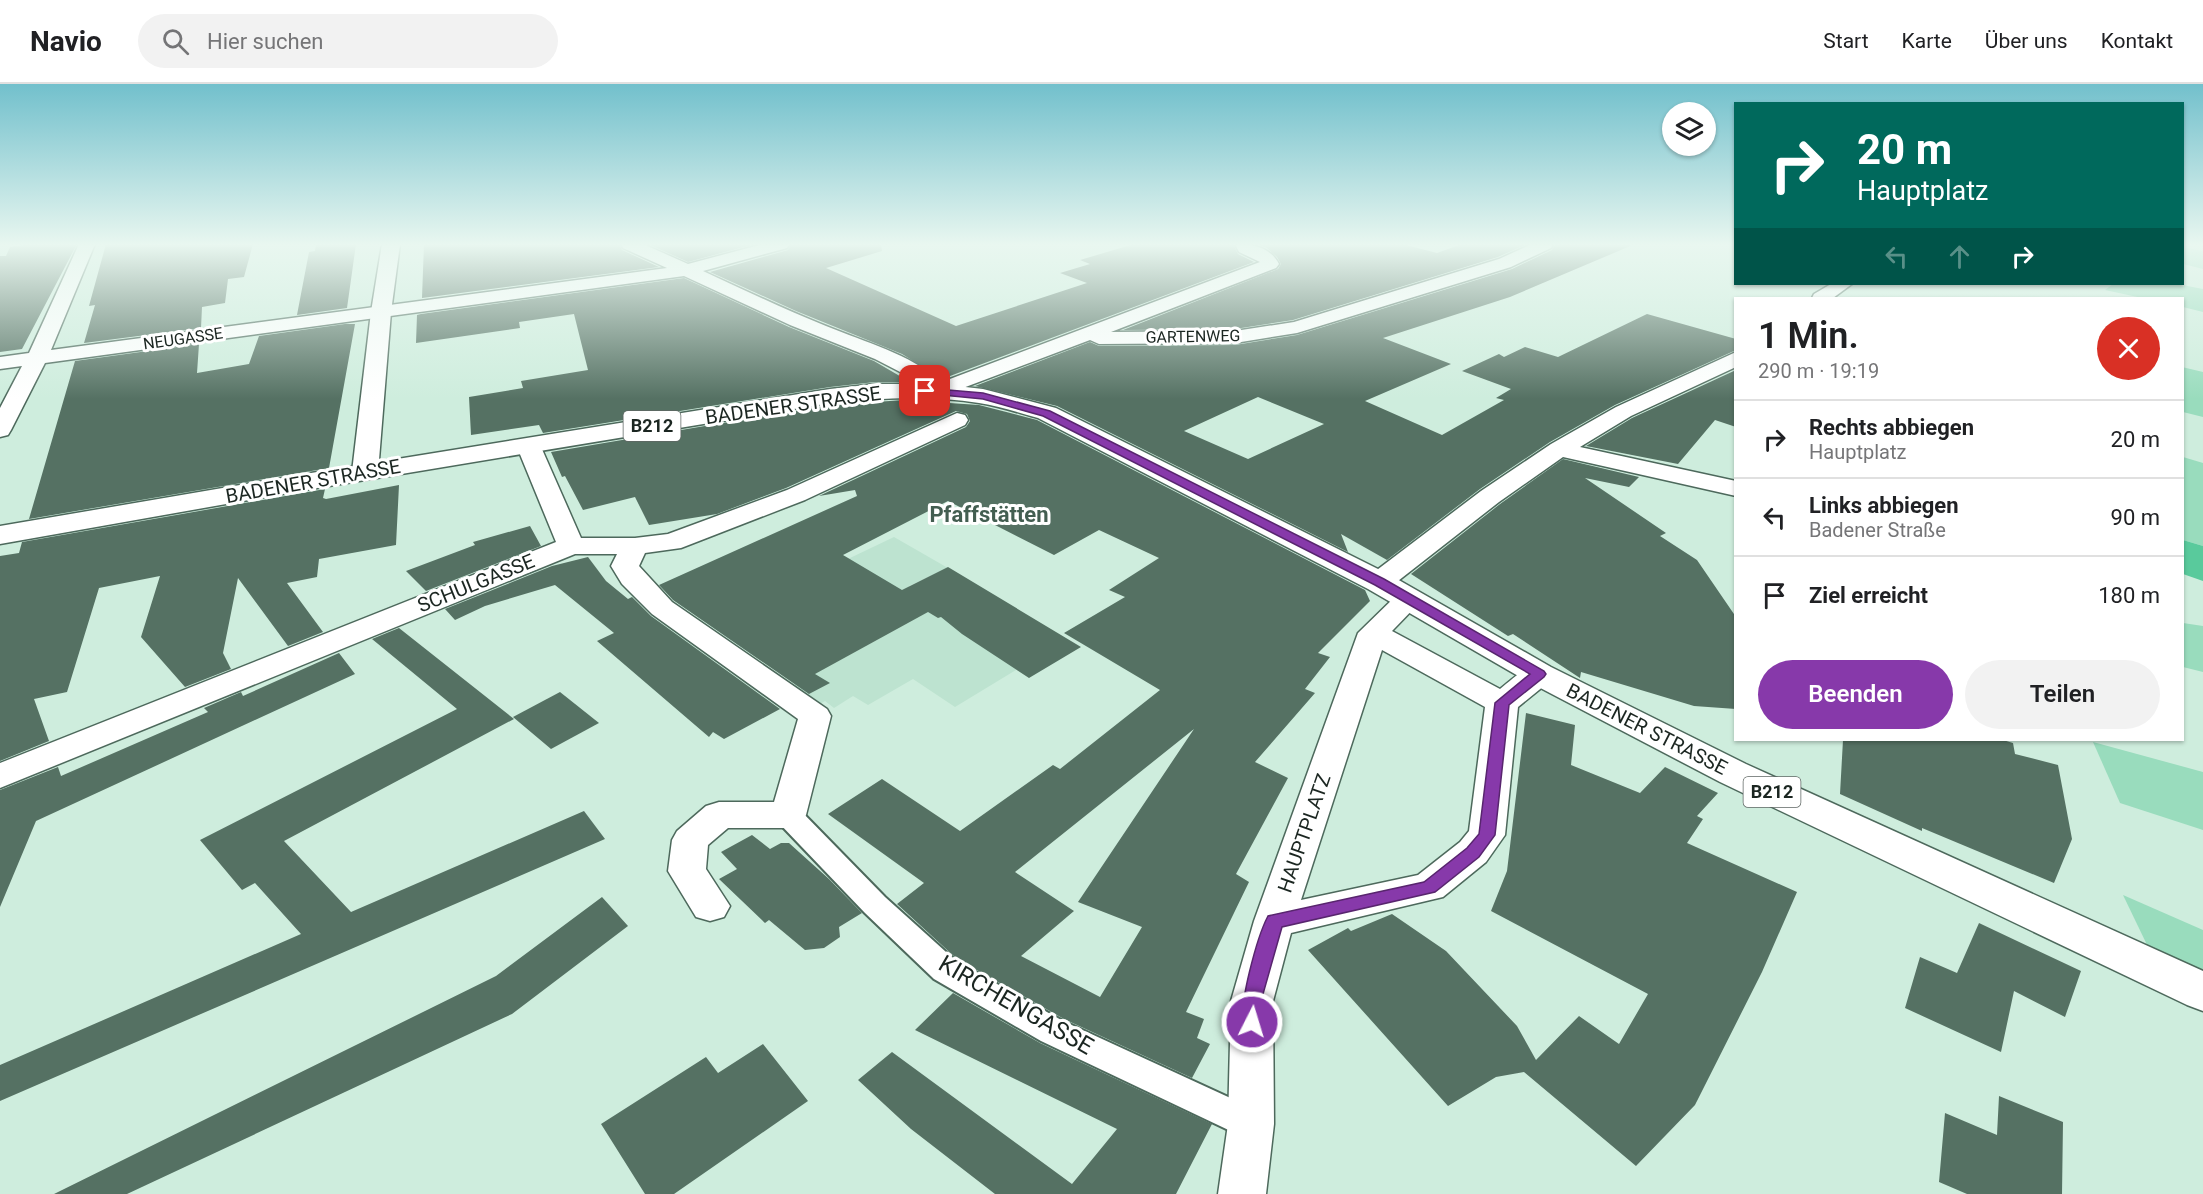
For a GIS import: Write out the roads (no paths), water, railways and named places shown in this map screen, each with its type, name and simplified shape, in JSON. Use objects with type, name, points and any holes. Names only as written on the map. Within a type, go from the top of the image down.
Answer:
[{"type":"main road","points":[[365,472],[383,296]]},
{"type":"main road","name":"BADENER STRASSE","points":[[0,535],[365,472],[830,396],[875,391],[939,391],[983,396],[1047,414],[1394,590],[1539,674],[1733,773],[2203,992]]},
{"type":"street","points":[[0,430],[37,358],[64,296]]},
{"type":"street","name":"NEUGASSE","points":[[0,363],[499,296]]},
{"type":"street","points":[[745,296],[822,331],[860,343],[895,360],[924,376],[939,391],[1188,296]]},
{"type":"street","name":"GARTENWEG","points":[[1078,338],[1235,337],[1297,327],[1398,296]]},
{"type":"street","points":[[1116,324],[1144,337]]},
{"type":"street","name":"HAUPTPLATZ","points":[[1274,921],[1373,633],[1394,590],[1445,528],[1559,449],[1609,420],[1734,359]]},
{"type":"street","name":"SCHULGASSE","points":[[0,776],[570,546],[635,546],[672,542],[796,495],[957,420]]},
{"type":"street","points":[[529,447],[570,546]]},
{"type":"street","points":[[1559,449],[1734,489]]},
{"type":"street","points":[[635,546],[625,566],[632,578],[662,608],[815,716],[788,815],[719,814],[690,840],[687,872],[710,906]]},
{"type":"street","points":[[1373,633],[1502,703],[1539,674]]},
{"type":"street","name":"HAUPTPLATZ","points":[[1274,921],[1429,887],[1473,852],[1487,835],[1502,703]]},
{"type":"street","name":"KIRCHENGASSE","points":[[788,815],[875,905],[945,970],[1053,1030],[1251,1124]]},
{"type":"street","points":[[1242,1194],[1251,1124],[1252,1001],[1274,921]]},
{"type":"district","name":"Pfaffstätten","points":[[989,514]]}]
